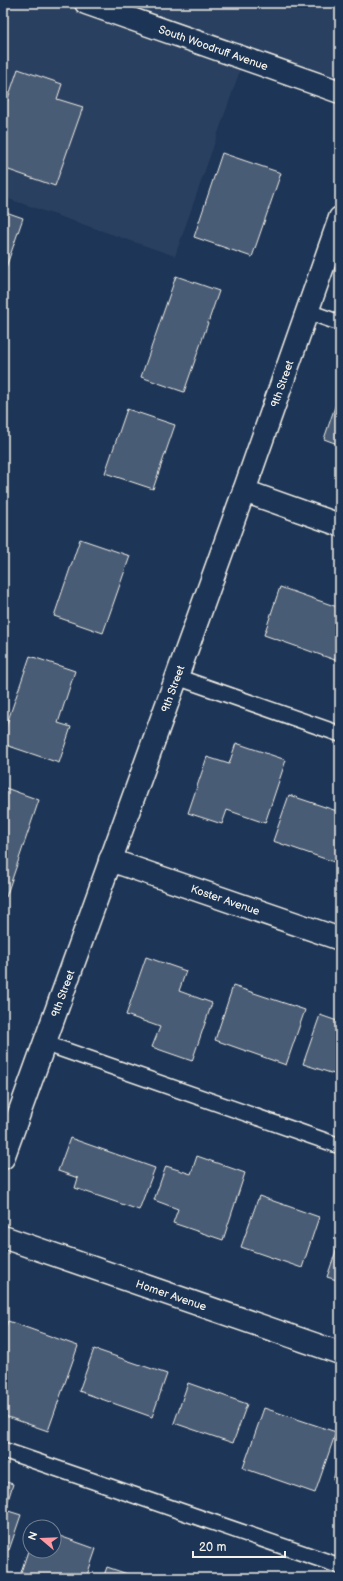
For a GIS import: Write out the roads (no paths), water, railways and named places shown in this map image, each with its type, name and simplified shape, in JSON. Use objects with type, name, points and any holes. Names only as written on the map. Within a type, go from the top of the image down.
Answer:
[{"type":"street","name":"South Woodruff Avenue","points":[[86,3],[340,92]]},
{"type":"street","name":"9th Street","points":[[3,1158],[244,491],[306,311],[340,218]]},
{"type":"street","points":[[244,491],[340,525]]},
{"type":"street","name":"Koster Avenue","points":[[110,860],[340,939]]},
{"type":"street","name":"Homer Avenue","points":[[3,1237],[340,1353]]},
{"type":"lane","points":[[306,311],[340,323]]},
{"type":"lane","points":[[177,677],[340,734]]},
{"type":"lane","points":[[44,1043],[340,1146]]},
{"type":"lane","points":[[3,1450],[340,1566]]}]
